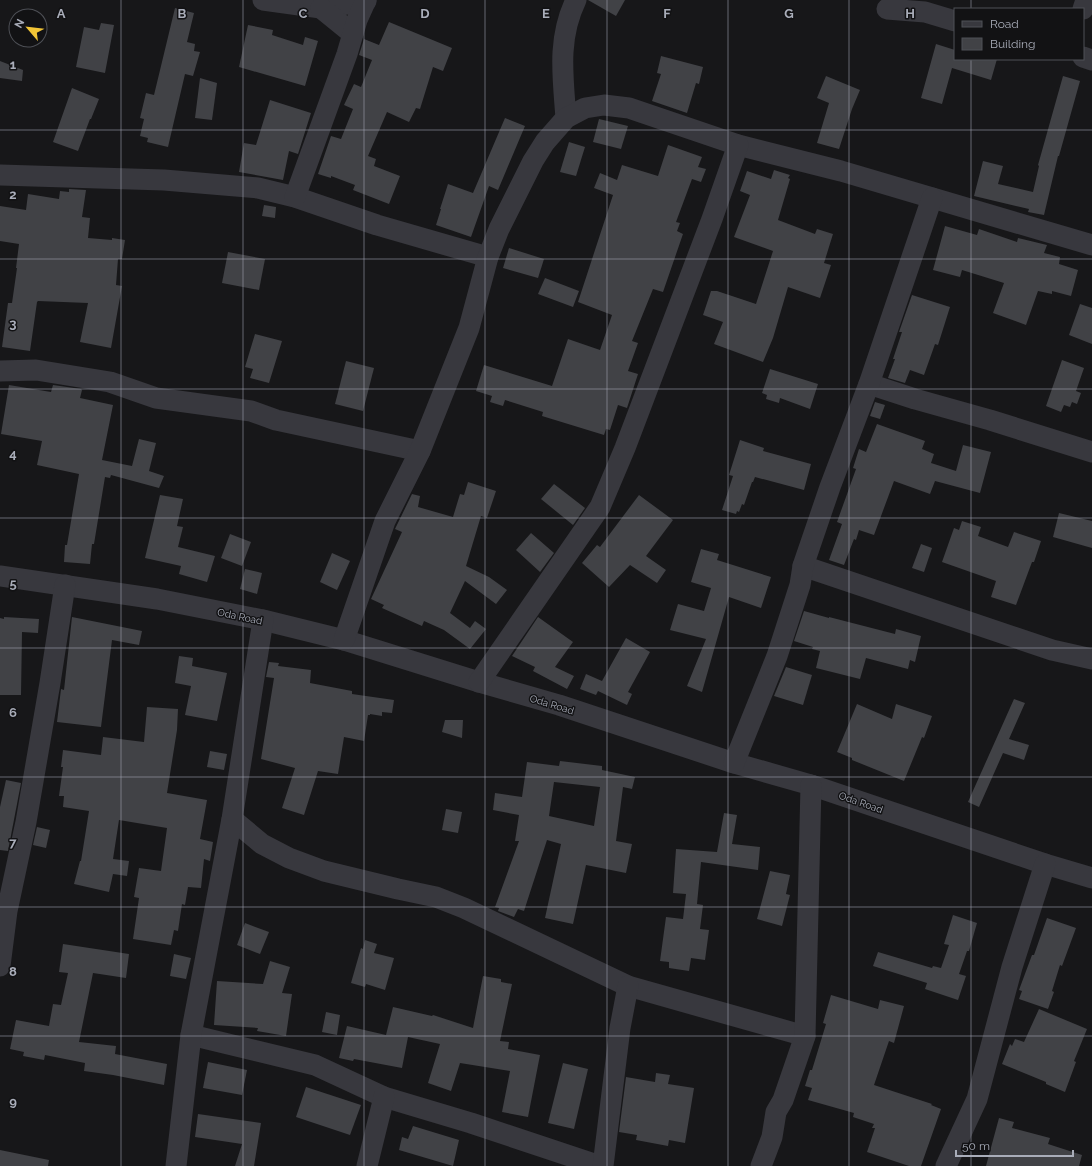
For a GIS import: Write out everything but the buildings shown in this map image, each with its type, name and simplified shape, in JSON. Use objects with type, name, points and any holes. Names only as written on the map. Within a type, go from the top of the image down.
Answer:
[{"type":"street","points":[[264,0],[321,8],[366,0]]},
{"type":"street","points":[[295,197],[366,0]]},
{"type":"street","points":[[566,118],[562,69],[563,44],[571,9],[576,0]]},
{"type":"street","points":[[321,8],[353,34]]},
{"type":"street","points":[[888,9],[924,12],[954,21]]},
{"type":"street","points":[[344,640],[385,521],[420,451],[469,328],[488,257],[533,161],[545,142],[566,118],[585,108],[604,105],[629,108],[738,145],[841,171],[1092,245]]},
{"type":"street","points":[[479,682],[600,507],[625,448],[712,219],[738,145]]},
{"type":"street","points":[[0,175],[164,180],[258,188],[295,197],[377,225],[488,257]]},
{"type":"street","points":[[734,763],[777,656],[800,585],[803,566],[830,487],[869,384],[932,198]]},
{"type":"street","points":[[0,371],[36,370],[110,382],[156,398],[251,411],[276,420],[420,451]]},
{"type":"street","points":[[869,384],[1092,452]]},
{"type":"street","points":[[803,566],[1052,650],[1092,659]]},
{"type":"street","name":"Oda Road","points":[[0,576],[157,599],[263,620],[344,640],[559,705],[734,763],[811,785],[1045,864],[1092,878]]},
{"type":"street","points":[[0,966],[7,911],[7,874],[50,683],[65,585]]},
{"type":"street","points":[[176,1166],[191,1035],[232,819],[263,620]]},
{"type":"street","points":[[761,1166],[772,1137],[776,1112],[784,1100],[805,1036],[811,785]]},
{"type":"street","points":[[232,819],[262,844],[290,858],[324,871],[398,889],[436,896],[628,986],[805,1036]]},
{"type":"street","points":[[946,1166],[977,1099],[1012,967],[1045,864]]},
{"type":"street","points":[[603,1166],[620,1028],[628,986]]},
{"type":"street","points":[[191,1035],[315,1065],[384,1097],[471,1123],[600,1166]]},
{"type":"street","points":[[368,1166],[384,1097]]}]
